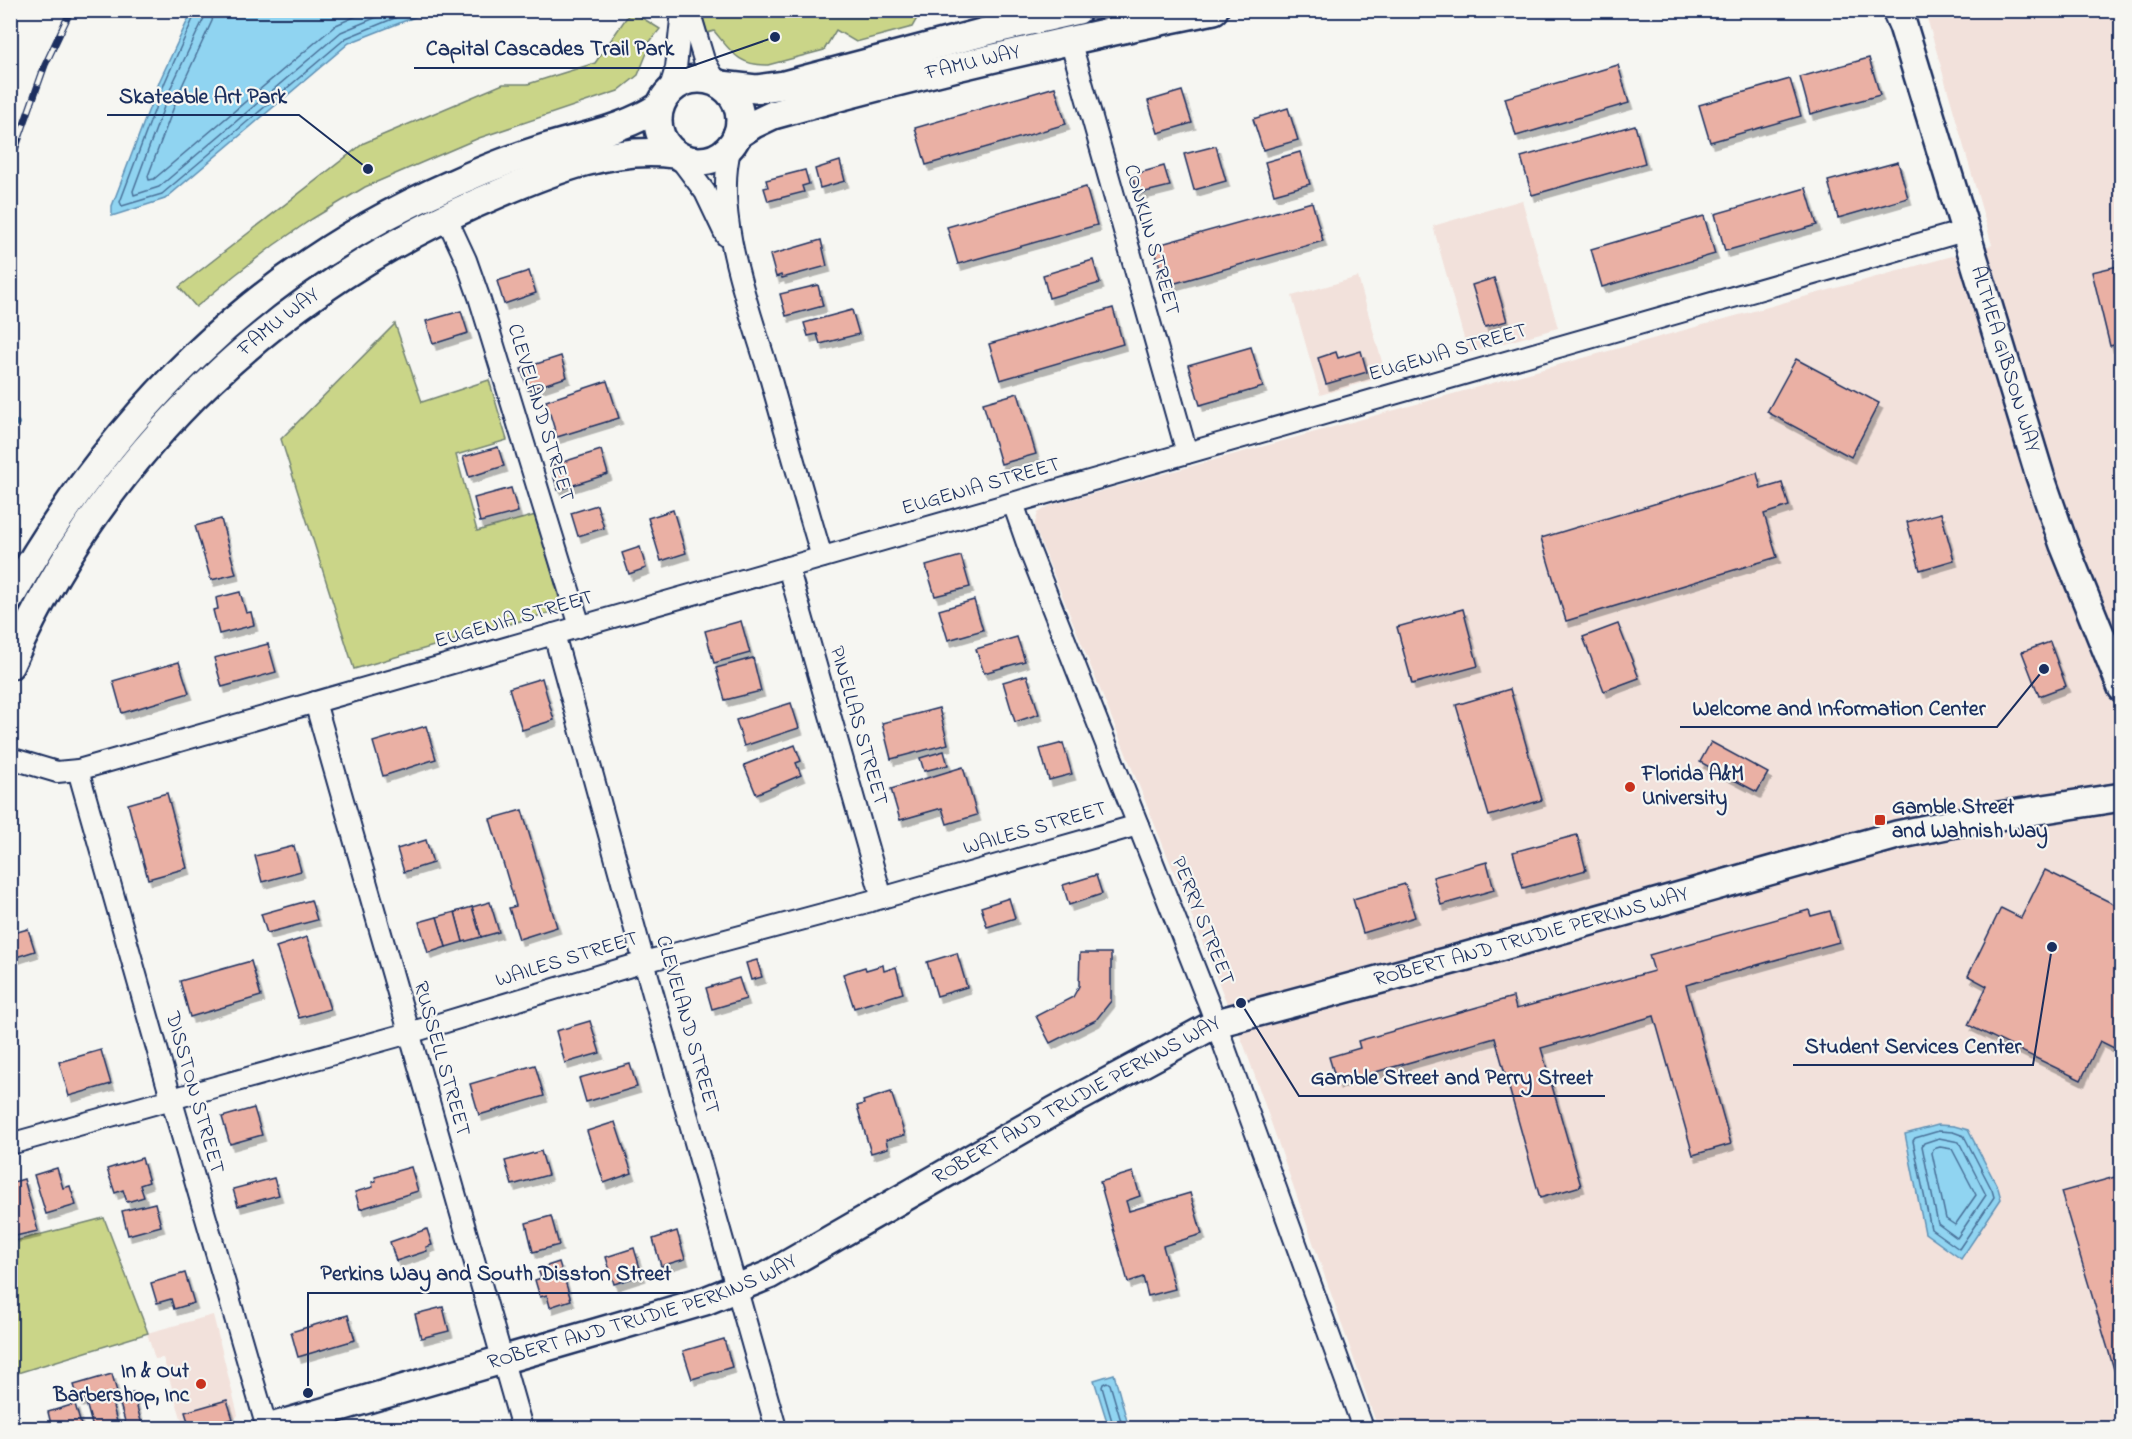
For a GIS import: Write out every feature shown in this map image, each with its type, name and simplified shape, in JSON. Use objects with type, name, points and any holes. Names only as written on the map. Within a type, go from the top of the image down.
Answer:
[{"type":"street","points":[[682,10],[676,68],[657,116],[659,132],[663,142],[705,192],[733,252],[822,557]]},
{"type":"street","points":[[689,10],[704,60],[719,84],[731,93],[739,110],[740,123],[726,164],[725,186],[733,252]]},
{"type":"street","name":"FAMU WAY","points":[[10,598],[60,515],[114,442],[191,358],[260,299],[338,244],[421,198],[523,155],[634,120],[688,80],[703,79],[719,84],[756,89],[784,85],[996,29],[1078,10]]},
{"type":"street","name":"FAMU WAY","points":[[10,665],[54,578],[83,531],[138,458],[179,411],[243,349],[304,302],[376,254],[446,217],[527,182],[590,161],[631,153],[676,155],[697,161],[710,160],[721,155],[754,124],[783,113],[979,61],[1214,10]]},
{"type":"street","name":"ALTHEA GIBSON WAY","points":[[1900,16],[2040,476],[2064,545],[2121,688]]},
{"type":"street","name":"CONKLIN STREET","points":[[1070,40],[1187,453]]},
{"type":"street","name":"CLEVELAND STREET","points":[[446,217],[466,260],[479,297],[580,626]]},
{"type":"street","name":"EUGENIA STREET","points":[[10,758],[57,772],[78,770],[1964,231]]},
{"type":"street","name":"PERRY STREET","points":[[1014,502],[1022,532],[1217,1023],[1363,1428]]},
{"type":"street","name":"PINELLAS STREET","points":[[788,567],[882,898]]},
{"type":"street","name":"CLEVELAND STREET","points":[[554,634],[776,1428]]},
{"type":"street","name":"RUSSELL STREET","points":[[315,702],[522,1428]]},
{"type":"street","name":"DISSTON STREET","points":[[78,770],[267,1428]]},
{"type":"street","name":"ROBERT AND TRUDIE PERKINS WAY","points":[[267,1428],[503,1361],[705,1301],[737,1289],[769,1275],[1054,1111],[1217,1023],[1471,955],[1897,835],[1960,822],[2121,797]]},
{"type":"street","name":"WAILES STREET","points":[[10,1144],[409,1033],[644,962],[882,898],[1138,825]]},
{"type":"shaded area","name":"Florida A&M University","points":[[1925,11],[2121,11],[2121,1428],[1378,1428],[1245,1048],[1034,526],[1038,513],[1051,505],[1992,245]]},
{"type":"shaded area","points":[[1522,200],[1558,328],[1468,353],[1433,226]]},
{"type":"shaded area","points":[[1358,277],[1386,376],[1320,395],[1292,296]]},
{"type":"shaded area","name":"In & Out Barbershop, Inc","points":[[213,1315],[238,1415],[235,1419],[203,1428],[184,1428],[163,1358],[155,1359],[147,1333]]},
{"type":"green space","points":[[701,10],[921,11],[912,27],[856,42],[836,30],[824,50],[768,65],[758,65],[736,56],[714,31],[707,33]]},
{"type":"green space","points":[[631,11],[660,29],[648,44],[649,48],[638,75],[618,91],[479,138],[365,187],[274,245],[196,307],[179,287],[364,143],[503,84],[528,84],[595,63]]},
{"type":"green space","points":[[395,324],[422,402],[489,380],[507,440],[456,455],[477,531],[536,515],[562,609],[354,669],[281,439]]},
{"type":"green space","points":[[104,1218],[148,1333],[11,1375],[11,1242]]},
{"type":"water","points":[[192,10],[430,11],[349,43],[165,199],[112,216],[112,206],[160,80]]},
{"type":"water","points":[[1938,1125],[1968,1130],[1998,1188],[2001,1199],[1961,1259],[1925,1233],[1905,1134]]},
{"type":"water","points":[[1114,1374],[1129,1428],[1109,1428],[1094,1380]]},
{"type":"building","points":[[1869,58],[1880,95],[1810,114],[1800,77]]},
{"type":"building","points":[[1618,65],[1629,103],[1516,136],[1505,98]]},
{"type":"building","points":[[1790,79],[1801,116],[1710,142],[1699,105]]},
{"type":"building","points":[[1055,87],[1066,124],[926,165],[915,128]]},
{"type":"building","points":[[1182,91],[1192,123],[1158,133],[1148,101]]},
{"type":"building","points":[[1288,108],[1298,140],[1263,150],[1253,119]]},
{"type":"building","points":[[1635,125],[1645,163],[1532,195],[1521,157]]},
{"type":"building","points":[[1216,146],[1226,181],[1194,190],[1184,154]]},
{"type":"building","points":[[1300,152],[1310,184],[1274,194],[1265,162]]},
{"type":"building","points":[[840,161],[845,181],[820,188],[815,169]]},
{"type":"building","points":[[1898,162],[1908,198],[1838,218],[1828,181]]},
{"type":"building","points":[[1164,166],[1170,186],[1137,194],[1132,175]]},
{"type":"building","points":[[805,170],[809,184],[802,186],[804,192],[768,201],[764,188],[768,187],[766,180]]},
{"type":"building","points":[[1086,187],[1097,225],[958,264],[947,227]]},
{"type":"building","points":[[1806,188],[1817,225],[1725,251],[1715,214]]},
{"type":"building","points":[[1312,202],[1323,241],[1165,286],[1154,246]]},
{"type":"building","points":[[1704,216],[1715,254],[1602,287],[1591,249]]},
{"type":"building","points":[[821,240],[827,266],[782,278],[781,275],[776,277],[770,255]]},
{"type":"building","points":[[1093,260],[1100,283],[1049,298],[1043,275]]},
{"type":"building","points":[[2122,265],[2122,343],[2110,346],[2092,272]]},
{"type":"building","points":[[529,271],[536,293],[504,304],[497,281]]},
{"type":"building","points":[[1494,278],[1507,321],[1485,327],[1472,285]]},
{"type":"building","points":[[818,285],[823,306],[786,316],[780,294]]},
{"type":"building","points":[[1113,308],[1123,344],[1000,380],[989,344]]},
{"type":"building","points":[[852,310],[859,334],[820,344],[817,334],[808,336],[804,323]]},
{"type":"building","points":[[461,311],[468,333],[433,344],[426,321]]},
{"type":"building","points":[[1251,347],[1263,387],[1200,405],[1188,365]]},
{"type":"building","points":[[1361,351],[1367,372],[1326,384],[1318,358],[1336,352],[1338,358]]},
{"type":"building","points":[[561,356],[567,377],[528,390],[521,369]]},
{"type":"building","points":[[1796,359],[1879,403],[1851,457],[1767,412]]},
{"type":"building","points":[[607,381],[619,418],[557,437],[546,401]]},
{"type":"building","points":[[1018,393],[1036,454],[1001,464],[983,403]]},
{"type":"building","points":[[498,447],[504,466],[469,477],[463,457]]},
{"type":"building","points":[[601,450],[608,474],[558,490],[550,466]]},
{"type":"building","points":[[1757,473],[1761,489],[1782,483],[1789,506],[1764,514],[1777,557],[1566,621],[1541,538]]},
{"type":"building","points":[[511,488],[518,512],[480,522],[474,498]]},
{"type":"building","points":[[597,505],[604,528],[578,536],[571,513]]},
{"type":"building","points":[[673,510],[686,553],[661,561],[648,518]]},
{"type":"building","points":[[1941,513],[1954,560],[1920,570],[1907,522]]},
{"type":"building","points":[[221,519],[236,574],[211,580],[195,526]]},
{"type":"building","points":[[640,547],[646,568],[629,574],[622,553]]},
{"type":"building","points":[[961,556],[970,587],[935,596],[926,566]]},
{"type":"building","points":[[240,592],[246,613],[251,612],[254,625],[219,634],[213,610],[218,609],[216,598]]},
{"type":"building","points":[[974,600],[983,630],[948,640],[939,610]]},
{"type":"building","points":[[1463,609],[1478,666],[1412,684],[1397,627]]},
{"type":"building","points":[[741,621],[750,653],[714,663],[705,631]]},
{"type":"building","points":[[1618,624],[1639,678],[1604,691],[1583,637]]},
{"type":"building","points":[[1017,637],[1025,661],[984,673],[976,649]]},
{"type":"building","points":[[2050,642],[2066,686],[2039,696],[2022,652]]},
{"type":"building","points":[[268,644],[276,672],[222,687],[214,658]]},
{"type":"building","points":[[753,658],[761,691],[725,700],[716,668]]},
{"type":"building","points":[[179,662],[189,693],[122,713],[113,681]]},
{"type":"building","points":[[1027,675],[1039,714],[1015,722],[1003,682]]},
{"type":"building","points":[[542,678],[554,720],[522,730],[509,688]]},
{"type":"building","points":[[1510,689],[1542,800],[1489,816],[1456,705]]},
{"type":"building","points":[[791,703],[799,728],[744,746],[736,720]]},
{"type":"building","points":[[939,708],[948,744],[891,759],[882,723]]},
{"type":"building","points":[[426,726],[436,759],[383,776],[373,742]]},
{"type":"building","points":[[1711,742],[1768,773],[1757,792],[1700,762]]},
{"type":"building","points":[[1063,743],[1072,774],[1049,780],[1040,749]]},
{"type":"building","points":[[795,745],[801,761],[796,763],[801,775],[756,794],[744,765]]},
{"type":"building","points":[[944,751],[948,765],[924,771],[920,758]]},
{"type":"building","points":[[963,767],[977,815],[947,824],[942,808],[900,820],[891,789]]},
{"type":"building","points":[[167,793],[187,868],[148,879],[128,804]]},
{"type":"building","points":[[522,810],[557,927],[519,939],[509,908],[516,906],[490,819]]},
{"type":"building","points":[[1577,835],[1586,870],[1523,888],[1513,852]]},
{"type":"building","points":[[426,840],[433,863],[404,872],[397,849]]},
{"type":"building","points":[[294,846],[301,871],[262,882],[255,856]]},
{"type":"building","points":[[1487,862],[1494,890],[1441,905],[1433,877]]},
{"type":"building","points":[[2045,870],[2122,908],[2122,1052],[2100,1041],[2081,1080],[1968,1025],[1987,986],[1968,976],[2001,908],[2021,918]]},
{"type":"building","points":[[1096,875],[1102,894],[1069,905],[1063,885]]},
{"type":"building","points":[[1405,884],[1415,917],[1363,933],[1353,899]]},
{"type":"building","points":[[1009,898],[1015,918],[987,927],[981,907]]},
{"type":"building","points":[[311,900],[317,920],[267,933],[261,914]]},
{"type":"building","points":[[490,902],[499,932],[481,937],[472,907]]},
{"type":"building","points":[[472,907],[481,937],[463,942],[455,912]]},
{"type":"building","points":[[1809,910],[1811,916],[1830,911],[1839,942],[1686,985],[1731,1144],[1693,1155],[1654,1016],[1541,1048],[1581,1186],[1540,1198],[1495,1038],[1337,1083],[1329,1057],[1360,1048],[1358,1041],[1513,997],[1516,1009],[1654,971],[1649,955]]},
{"type":"building","points":[[455,912],[463,942],[446,947],[437,917]]},
{"type":"building","points":[[437,917],[446,947],[428,953],[419,922]]},
{"type":"building","points":[[28,929],[35,951],[10,959],[10,934]]},
{"type":"building","points":[[307,937],[330,1009],[299,1018],[276,947]]},
{"type":"building","points":[[957,953],[967,987],[937,996],[927,962]]},
{"type":"building","points":[[1080,953],[1111,953],[1111,1001],[1096,1020],[1050,1043],[1036,1016],[1073,997],[1079,986]]},
{"type":"building","points":[[757,960],[762,977],[751,980],[746,963]]},
{"type":"building","points":[[251,961],[261,996],[190,1017],[180,981]]},
{"type":"building","points":[[883,965],[884,971],[896,967],[903,993],[854,1008],[843,974],[865,967],[866,970]]},
{"type":"building","points":[[739,978],[746,999],[712,1009],[706,988]]},
{"type":"building","points":[[590,1021],[600,1053],[565,1063],[556,1031]]},
{"type":"building","points":[[101,1050],[111,1084],[69,1096],[59,1062]]},
{"type":"building","points":[[630,1064],[637,1087],[586,1102],[579,1078]]},
{"type":"building","points":[[535,1065],[544,1096],[479,1115],[470,1084]]},
{"type":"building","points":[[891,1092],[905,1135],[886,1140],[888,1148],[871,1153],[857,1106],[864,1104],[863,1101]]},
{"type":"building","points":[[254,1108],[262,1135],[230,1144],[222,1117]]},
{"type":"building","points":[[615,1122],[632,1173],[604,1183],[587,1131]]},
{"type":"building","points":[[541,1151],[548,1175],[512,1185],[505,1161]]},
{"type":"building","points":[[142,1158],[149,1182],[140,1185],[144,1197],[127,1202],[123,1190],[115,1193],[107,1169]]},
{"type":"building","points":[[411,1167],[418,1191],[360,1209],[355,1192],[373,1187],[372,1182],[376,1181],[375,1177]]},
{"type":"building","points":[[57,1168],[63,1188],[70,1186],[76,1205],[46,1214],[34,1175]]},
{"type":"building","points":[[1133,1172],[1140,1196],[1126,1201],[1129,1211],[1190,1193],[1202,1234],[1163,1246],[1175,1289],[1148,1296],[1143,1277],[1128,1282],[1100,1182]]},
{"type":"building","points":[[2122,1175],[2122,1396],[2061,1192]]},
{"type":"building","points":[[274,1178],[279,1195],[238,1206],[233,1189]]},
{"type":"building","points":[[24,1179],[38,1231],[15,1236],[10,1218],[10,1183]]},
{"type":"building","points":[[155,1203],[161,1226],[128,1235],[122,1211]]},
{"type":"building","points":[[551,1216],[559,1245],[533,1252],[526,1223]]},
{"type":"building","points":[[427,1229],[432,1245],[426,1247],[427,1251],[396,1261],[390,1242]]},
{"type":"building","points":[[677,1231],[685,1259],[661,1266],[653,1239]]},
{"type":"building","points":[[634,1248],[642,1275],[614,1284],[606,1257]]},
{"type":"building","points":[[559,1262],[571,1300],[550,1307],[547,1295],[540,1297],[535,1280],[541,1278],[538,1269]]},
{"type":"building","points":[[185,1273],[194,1303],[174,1309],[171,1299],[157,1303],[151,1283]]},
{"type":"building","points":[[443,1307],[449,1331],[421,1338],[415,1314]]},
{"type":"building","points":[[348,1315],[355,1340],[298,1357],[291,1332]]},
{"type":"building","points":[[724,1339],[732,1367],[692,1379],[683,1351]]},
{"type":"building","points":[[112,1374],[117,1392],[110,1394],[117,1422],[93,1428],[85,1399],[79,1401],[74,1385]]},
{"type":"building","points":[[133,1393],[143,1428],[127,1428],[116,1398]]},
{"type":"building","points":[[227,1400],[233,1419],[199,1428],[190,1428],[185,1412]]},
{"type":"building","points":[[75,1404],[81,1425],[77,1426],[78,1428],[52,1428],[48,1412]]},
{"type":"waterway","points":[[10,427],[17,423]]},
{"type":"railway","points":[[10,164],[45,65],[71,10]]},
{"type":"place","name":"Capital Cascades Trail Park","points":[[775,37]]},
{"type":"place","name":"Skateable Art Park","points":[[368,169]]},
{"type":"place","name":"Welcome and Information Center","points":[[2044,669]]},
{"type":"place","name":"Florida A&M University","points":[[1630,787]]},
{"type":"place","name":"Gamble Street and Wahnish Way","points":[[1880,820]]},
{"type":"place","name":"Student Services Center","points":[[2052,947]]},
{"type":"place","name":"Gamble Street and Perry Street","points":[[1241,1003]]},
{"type":"place","name":"In & Out Barbershop, Inc","points":[[201,1384]]},
{"type":"place","name":"Perkins Way and South Disston Street","points":[[308,1393]]}]
